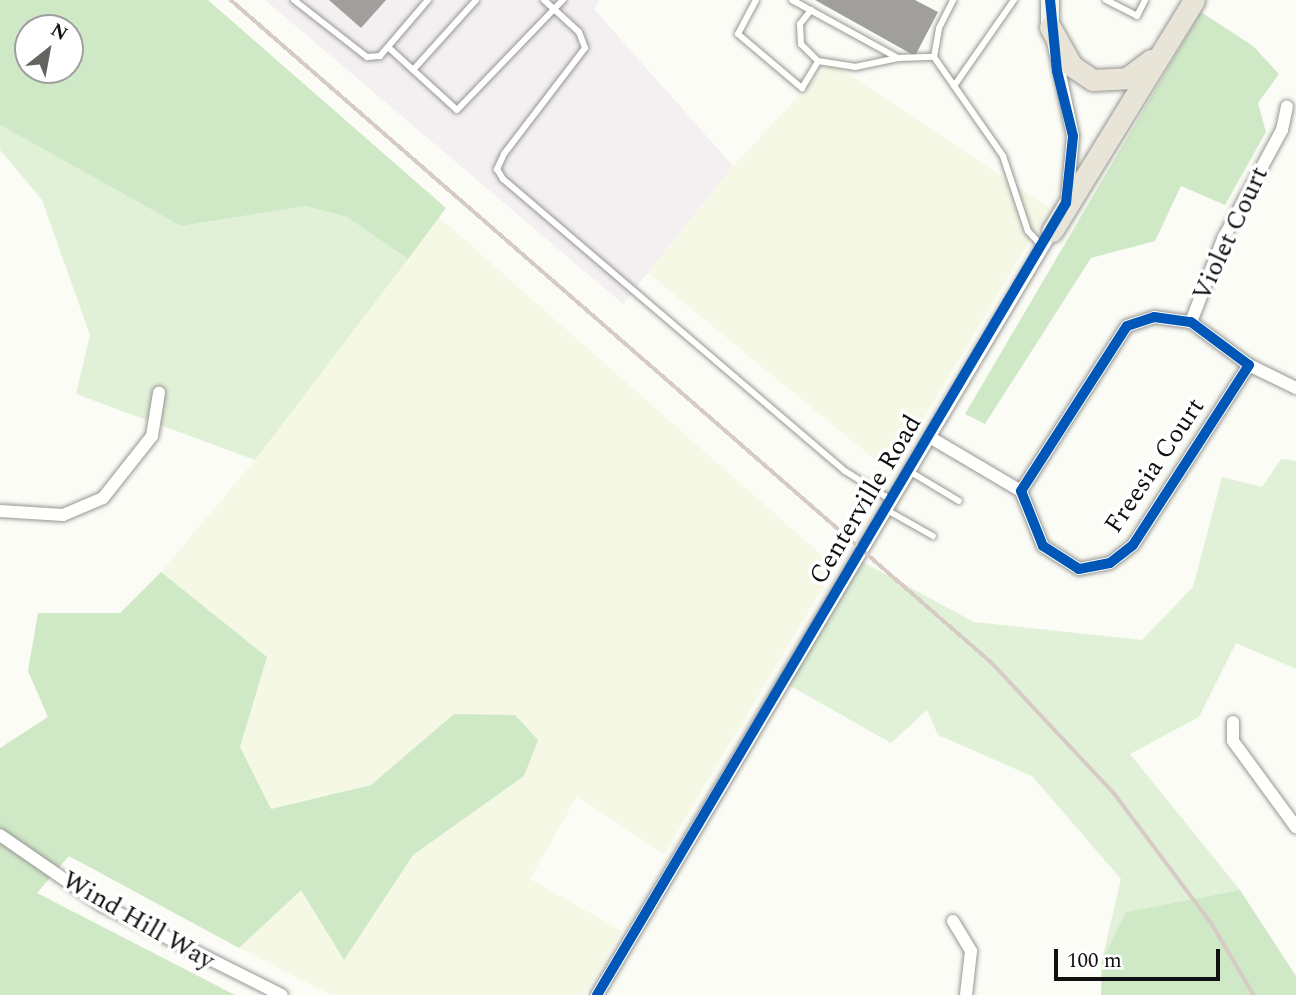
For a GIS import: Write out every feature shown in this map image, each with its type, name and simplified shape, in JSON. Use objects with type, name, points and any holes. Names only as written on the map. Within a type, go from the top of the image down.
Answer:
[{"type":"highway","points":[[1048,239],[1168,44],[1189,5]]},
{"type":"highway","points":[[1051,27],[1075,69],[1108,82],[1137,74],[1168,44]]},
{"type":"street","name":"Centerville Road","points":[[597,995],[888,505],[931,438],[1048,239],[1066,203],[1073,136],[1051,27],[1050,0]]},
{"type":"street","name":"Violet Court","points":[[1191,322],[1223,239],[1282,130],[1287,107]]},
{"type":"street","points":[[931,438],[1021,491],[1127,326],[1154,317],[1191,322],[1249,365],[1296,388]]},
{"type":"street","name":"Freesia Court","points":[[1021,491],[1043,546],[1079,569],[1110,563],[1133,545],[1249,365]]},
{"type":"street","points":[[0,511],[63,515],[103,498],[152,436],[159,393]]},
{"type":"street","points":[[1233,722],[1233,741],[1296,827]]},
{"type":"street","name":"Wind Hill Way","points":[[0,835],[144,929],[282,995]]},
{"type":"street","points":[[953,921],[971,951],[966,995]]},
{"type":"lane","points":[[294,0],[367,57],[380,56],[428,0]]},
{"type":"lane","points":[[413,70],[476,0]]},
{"type":"lane","points":[[544,0],[579,33],[585,48],[504,154],[497,170],[503,179],[845,471],[933,537]]},
{"type":"lane","points":[[388,47],[457,110],[563,0]]},
{"type":"lane","points":[[756,0],[738,34],[802,88],[818,61]]},
{"type":"lane","points":[[792,0],[898,58]]},
{"type":"lane","points":[[953,0],[939,28],[934,57],[1003,156],[1028,231],[1048,239]]},
{"type":"lane","points":[[954,86],[1014,0]]},
{"type":"lane","points":[[1107,0],[1137,16],[1145,0]]},
{"type":"lane","points":[[811,10],[800,24],[801,44],[818,61],[855,67],[898,58],[934,57]]},
{"type":"lane","points":[[909,471],[959,501]]},
{"type":"shaded area","points":[[265,0],[600,0],[594,9],[733,166],[623,304]]},
{"type":"green space","points":[[0,0],[208,0],[446,208],[408,259],[347,217],[306,206],[181,226],[0,125]]},
{"type":"green space","points":[[1201,12],[1253,46],[1279,74],[1258,103],[1266,132],[1225,205],[1181,186],[1155,241],[1091,258],[985,424],[965,414]]},
{"type":"green space","points":[[831,62],[1049,208],[902,455],[885,468],[648,273],[733,166]]},
{"type":"green space","points":[[0,125],[181,226],[306,206],[347,217],[408,259],[255,460],[76,394],[90,335],[42,200],[0,150]]},
{"type":"green space","points":[[439,217],[835,567],[664,854],[577,796],[530,879],[622,931],[584,995],[332,995],[239,948],[301,889],[344,960],[413,855],[524,776],[454,714],[371,785],[271,809],[240,747],[267,657],[161,572],[255,460]]},
{"type":"green space","points":[[1281,459],[1296,461],[1296,669],[1236,643],[1199,717],[1130,754],[1240,890],[1126,912],[1102,960],[1121,879],[1032,776],[938,735],[927,710],[891,743],[785,683],[859,560],[974,622],[1142,640],[1193,587],[1222,477],[1262,487]]},
{"type":"green space","points":[[161,572],[267,657],[240,747],[271,809],[371,785],[454,714],[515,715],[538,740],[524,776],[413,855],[344,960],[301,890],[239,948],[69,856],[37,893],[235,995],[0,995],[0,748],[48,717],[28,671],[38,613],[120,613]]},
{"type":"green space","points":[[1240,890],[1296,976],[1296,995],[1101,995],[1102,960],[1126,912]]},
{"type":"building","points":[[329,0],[386,0],[361,28]]},
{"type":"building","points":[[815,0],[915,0],[938,12],[915,56]]},
{"type":"railway","points":[[231,0],[991,662],[1114,793],[1212,924],[1254,995]]},
{"type":"cycle path","points":[[597,995],[1066,203],[1073,136],[1057,71],[1050,0]]},
{"type":"cycle path","points":[[1154,317],[1191,322],[1249,365],[1133,545],[1110,563],[1079,569],[1043,546],[1021,491],[1127,326],[1154,317]]}]
